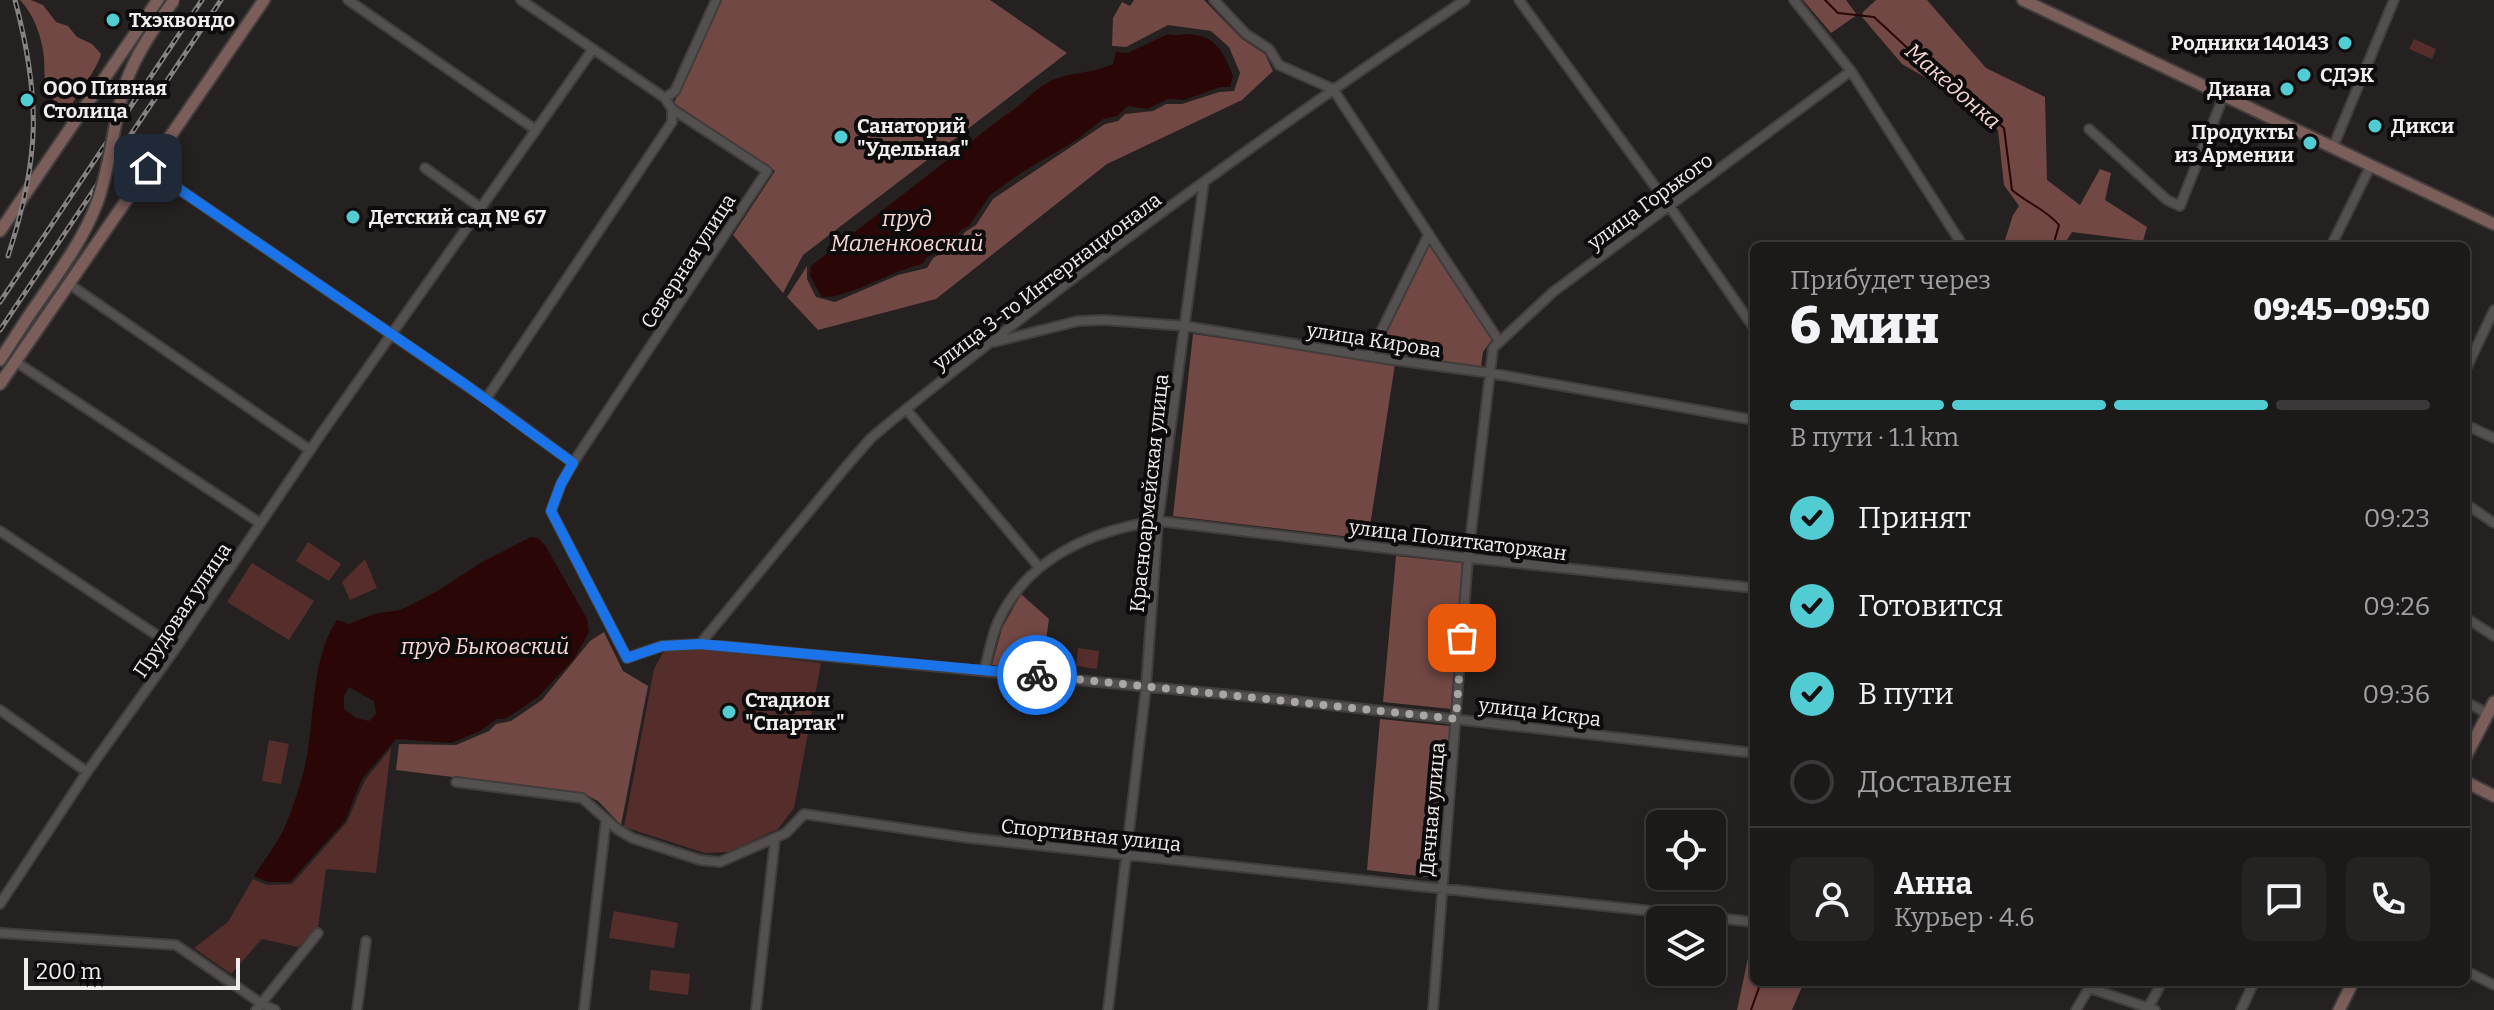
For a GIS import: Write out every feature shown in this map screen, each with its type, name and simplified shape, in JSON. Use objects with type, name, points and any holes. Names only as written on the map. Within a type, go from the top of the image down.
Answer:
[{"type":"main road","points":[[0,231],[158,0]]},
{"type":"main road","points":[[0,360],[86,227],[102,186],[119,106],[130,71],[174,0]]},
{"type":"main road","points":[[0,384],[264,0]]},
{"type":"main road","points":[[2023,0],[2494,224]]},
{"type":"main road","points":[[2470,748],[2494,702]]},
{"type":"main road","points":[[2470,784],[2494,796]]},
{"type":"main road","points":[[2339,1010],[2351,986]]},
{"type":"street","points":[[348,0],[536,130]]},
{"type":"street","points":[[486,399],[672,122],[672,109],[665,98],[521,0]]},
{"type":"street","points":[[665,98],[675,91],[716,0]]},
{"type":"street","points":[[1214,0],[1246,34],[1269,49],[1279,65],[1333,89],[1499,341],[1493,348],[1490,373]]},
{"type":"street","name":"улица 3-го Интернационала","points":[[700,644],[862,449],[906,409],[1063,284],[1333,89],[1465,0]]},
{"type":"street","points":[[1519,0],[1750,322]]},
{"type":"street","points":[[1794,0],[1851,71],[1960,242]]},
{"type":"street","points":[[2333,147],[2394,0]]},
{"type":"street","name":"Прудовая улица","points":[[0,904],[87,772],[176,648],[310,450],[593,49]]},
{"type":"street","name":"улица Горького","points":[[1499,341],[1553,292],[1851,71]]},
{"type":"street","points":[[2089,129],[2167,200],[2180,206],[2224,95]]},
{"type":"street","name":"Северная улица","points":[[573,463],[767,171],[672,109]]},
{"type":"street","points":[[2333,242],[2371,165]]},
{"type":"street","points":[[148,168],[393,334],[573,463]]},
{"type":"street","points":[[425,168],[481,208]]},
{"type":"street","name":"Красноармейская улица","points":[[1108,1010],[1146,687],[1158,521],[1204,182]]},
{"type":"street","points":[[1369,356],[1429,234]]},
{"type":"street","points":[[69,284],[310,450]]},
{"type":"street","points":[[2470,361],[2494,310]]},
{"type":"street","name":"улица Кирова","points":[[990,343],[1078,321],[1185,326],[1490,373],[1750,419]]},
{"type":"street","points":[[16,362],[260,523]]},
{"type":"street","name":"Дачная улица","points":[[1433,1010],[1468,558],[1490,373]]},
{"type":"street","points":[[906,409],[1039,567]]},
{"type":"street","points":[[2470,427],[2494,438]]},
{"type":"street","name":"улица Искра","points":[[573,463],[551,511],[627,658],[662,646],[700,644],[984,670],[1750,753]]},
{"type":"street","points":[[2470,507],[2494,523]]},
{"type":"street","name":"улица Политкаторжан","points":[[984,670],[997,624],[1017,590],[1039,567],[1069,546],[1123,525],[1158,521],[1750,588]]},
{"type":"street","points":[[0,531],[176,648]]},
{"type":"street","points":[[2470,621],[2494,636]]},
{"type":"street","points":[[2470,704],[2488,714]]},
{"type":"street","points":[[0,710],[87,772]]},
{"type":"street","name":"Спортивная улица","points":[[456,782],[582,798],[632,838],[700,860],[720,862],[775,839],[786,833],[804,814],[969,838],[1750,922]]},
{"type":"street","points":[[584,1010],[606,820]]},
{"type":"street","points":[[756,1010],[775,839]]},
{"type":"street","points":[[0,933],[176,945],[259,1007],[275,1010]]},
{"type":"street","points":[[259,1007],[318,933]]},
{"type":"street","points":[[357,1010],[366,941]]},
{"type":"street","points":[[2470,973],[2494,985]]},
{"type":"street","points":[[2076,1010],[2086,986]]},
{"type":"street","points":[[2089,986],[2150,1009],[2160,986]]},
{"type":"street","points":[[2241,1010],[2252,986]]},
{"type":"shaded area","points":[[20,0],[43,5],[56,22],[68,26],[77,37],[92,44],[101,54],[69,110],[54,100],[47,89],[39,35]]},
{"type":"shaded area","name":"Санаторий \"Удельная\"","points":[[721,0],[990,0],[1067,53],[803,255],[783,293],[733,235],[775,171],[674,103]]},
{"type":"shaded area","points":[[1134,0],[1204,0],[1242,39],[1265,54],[1273,71],[1242,100],[1107,164],[936,299],[818,330],[787,297],[807,266],[807,279],[816,297],[835,302],[898,275],[927,268],[933,258],[956,246],[965,232],[976,225],[993,199],[1105,124],[1118,121],[1125,114],[1153,111],[1166,104],[1182,104],[1219,92],[1234,91],[1240,73],[1229,47],[1211,31],[1168,25],[1126,47],[1112,46],[1113,18],[1122,2],[1130,6]]},
{"type":"shaded area","points":[[1803,0],[1846,0],[1857,15],[1831,33]]},
{"type":"shaded area","points":[[1876,0],[1927,0],[1986,68],[2045,97],[2047,180],[2080,205],[2100,169],[2111,173],[2105,200],[2147,227],[2143,241],[2072,232],[2066,242],[2004,242],[2019,206],[2004,185],[1998,130],[1947,90],[1902,64],[1862,17],[1863,12]]},
{"type":"shaded area","points":[[2414,39],[2436,49],[2432,59],[2409,49]]},
{"type":"shaded area","points":[[1429,245],[1493,338],[1483,352],[1481,367],[1377,352]]},
{"type":"shaded area","points":[[1193,334],[1395,364],[1368,539],[1173,516]]},
{"type":"shaded area","points":[[308,542],[341,564],[329,581],[296,561]]},
{"type":"shaded area","points":[[1396,556],[1462,563],[1451,709],[1383,702]]},
{"type":"shaded area","points":[[365,559],[377,588],[350,600],[342,582]]},
{"type":"shaded area","points":[[252,563],[314,601],[289,640],[227,602]]},
{"type":"shaded area","points":[[1021,594],[1049,619],[1044,654],[1068,658],[1067,673],[992,665],[1002,628]]},
{"type":"shaded area","points":[[604,632],[623,671],[648,686],[621,825],[598,801],[583,793],[396,770],[399,744],[456,745],[489,731],[496,724],[511,721],[542,700],[590,641]]},
{"type":"shaded area","points":[[1078,648],[1099,651],[1097,669],[1076,666]]},
{"type":"shaded area","name":"Стадион \"Спартак\"","points":[[701,649],[821,663],[794,808],[778,829],[728,852],[705,853],[624,827],[654,669],[664,651]]},
{"type":"shaded area","points":[[1380,719],[1450,726],[1436,878],[1367,870]]},
{"type":"shaded area","points":[[269,740],[289,744],[281,784],[262,781]]},
{"type":"shaded area","points":[[391,748],[376,873],[326,869],[318,927],[298,947],[262,939],[231,974],[194,948],[228,922],[253,879],[267,885],[292,884],[347,822],[365,780]]},
{"type":"shaded area","points":[[614,911],[678,923],[674,948],[609,938]]},
{"type":"shaded area","points":[[1750,949],[1750,986],[1802,986],[1792,1010],[1737,1010]]},
{"type":"shaded area","points":[[651,970],[690,974],[688,995],[649,990]]},
{"type":"water","name":"пруд Маленковский","points":[[1168,34],[1198,35],[1218,47],[1233,76],[1230,87],[1220,87],[1184,100],[1168,99],[1147,109],[1128,106],[1117,116],[1103,119],[1075,141],[990,195],[969,226],[960,231],[955,240],[926,258],[923,264],[844,294],[822,297],[810,276],[811,266],[1040,88],[1061,77],[1113,64],[1116,52],[1128,53]]},
{"type":"water","name":"пруд Быковский","points":[[531,537],[538,538],[545,545],[587,619],[589,632],[574,659],[538,697],[480,731],[451,743],[396,739],[362,779],[345,821],[290,882],[268,882],[254,876],[281,835],[295,800],[308,751],[317,673],[328,637],[337,620],[349,624],[374,614],[400,610],[439,590],[482,562]],"holes":[[[349,687],[374,701],[376,714],[369,721],[356,718],[344,709],[344,696]]]},
{"type":"waterway","name":"Македонка","points":[[1825,0],[1838,13],[1874,17],[2004,128],[2012,190],[2059,225],[2054,242]]},
{"type":"waterway","name":"Македонка","points":[[1751,1010],[1760,986]]},
{"type":"railway","points":[[8,256],[26,189],[33,128],[29,68],[15,0]]},
{"type":"railway","points":[[0,302],[202,0]]},
{"type":"railway","points":[[0,330],[221,0]]},
{"type":"way so far","points":[[1037,675],[1456,719],[1462,638]]},
{"type":"place","name":"Тхэквондо","points":[[113,20]]},
{"type":"place","name":"Родники 140143","points":[[2345,43]]},
{"type":"place","name":"СДЭК","points":[[2304,75]]},
{"type":"place","name":"Диана","points":[[2287,89]]},
{"type":"place","name":"ООО Пивная Столица","points":[[27,100]]},
{"type":"place","name":"Дикси","points":[[2375,126]]},
{"type":"place","name":"Санаторий \"Удельная\"","points":[[841,137]]},
{"type":"place","name":"Продукты из Армении","points":[[2310,143]]},
{"type":"place","name":"Детский сад № 67","points":[[353,217]]},
{"type":"place","name":"Стадион \"Спартак\"","points":[[729,712]]},
{"type":"route","points":[[148,168],[463,383],[573,463],[551,511],[627,658],[662,646],[700,644],[1037,675]]}]
